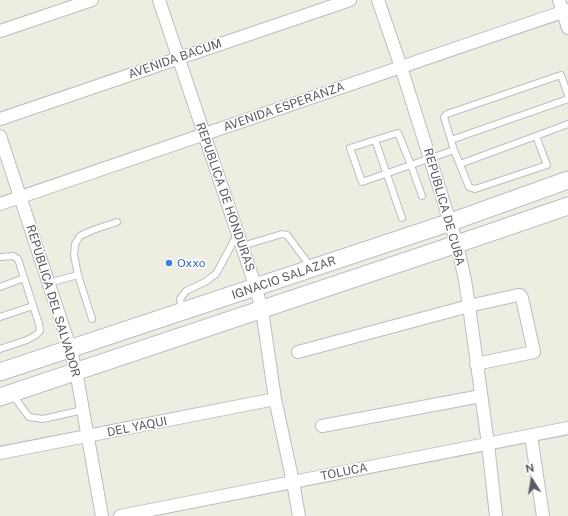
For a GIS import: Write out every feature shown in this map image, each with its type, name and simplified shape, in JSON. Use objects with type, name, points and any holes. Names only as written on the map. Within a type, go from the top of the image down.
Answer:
[{"type":"main road","name":"IGNACIO SALAZAR","points":[[0,372],[256,288],[568,180]]},
{"type":"main road","name":"IGNACIO SALAZAR","points":[[5,395],[262,310],[568,206]]},
{"type":"street","points":[[0,31],[92,0]]},
{"type":"street","name":"REPUBLICA DE HONDURAS","points":[[159,0],[238,233],[262,310],[275,399],[299,516]]},
{"type":"street","name":"AVENIDA BACUM","points":[[0,119],[350,0]]},
{"type":"street","name":"REPUBLICA DE CUBA","points":[[378,0],[401,67],[457,244],[469,306],[488,444],[496,516]]},
{"type":"street","points":[[559,0],[565,11],[568,28]]},
{"type":"street","name":"AVENIDA ESPERANZA","points":[[0,204],[565,11]]},
{"type":"street","name":"REPÚBLICA DEL SALVADOR","points":[[0,136],[70,348],[76,371],[102,516]]},
{"type":"street","points":[[298,352],[469,306],[518,295],[520,296],[522,298],[534,352],[476,364]]},
{"type":"street","points":[[322,426],[481,396]]},
{"type":"street","name":"DEL YAQUI","points":[[0,453],[275,399]]},
{"type":"street","name":"TOLUCA","points":[[120,516],[568,428]]},
{"type":"street","points":[[532,436],[543,516]]},
{"type":"lane","points":[[536,136],[547,165],[475,189],[469,187],[454,150],[444,117],[447,114],[560,75],[568,95]]},
{"type":"lane","points":[[451,140],[568,99]]},
{"type":"lane","points":[[460,164],[568,124]]},
{"type":"lane","points":[[422,196],[411,165],[398,133],[350,148],[362,182],[387,174],[411,165],[430,158],[454,150]]},
{"type":"lane","points":[[375,140],[402,218]]},
{"type":"lane","points":[[92,319],[78,275],[74,255],[75,244],[80,236],[117,222]]},
{"type":"lane","points":[[182,312],[180,299],[186,291],[205,282],[216,274],[238,233]]},
{"type":"lane","points":[[242,246],[282,234],[287,235],[312,268]]},
{"type":"lane","points":[[0,257],[13,256],[18,259],[40,331],[27,340],[0,349]]},
{"type":"lane","points":[[48,283],[78,275]]},
{"type":"lane","points":[[0,286],[24,278]]},
{"type":"lane","points":[[0,317],[33,306]]},
{"type":"lane","points":[[5,395],[29,417],[43,419],[83,410]]},
{"type":"place","name":"Oxxo","points":[[169,263]]}]
